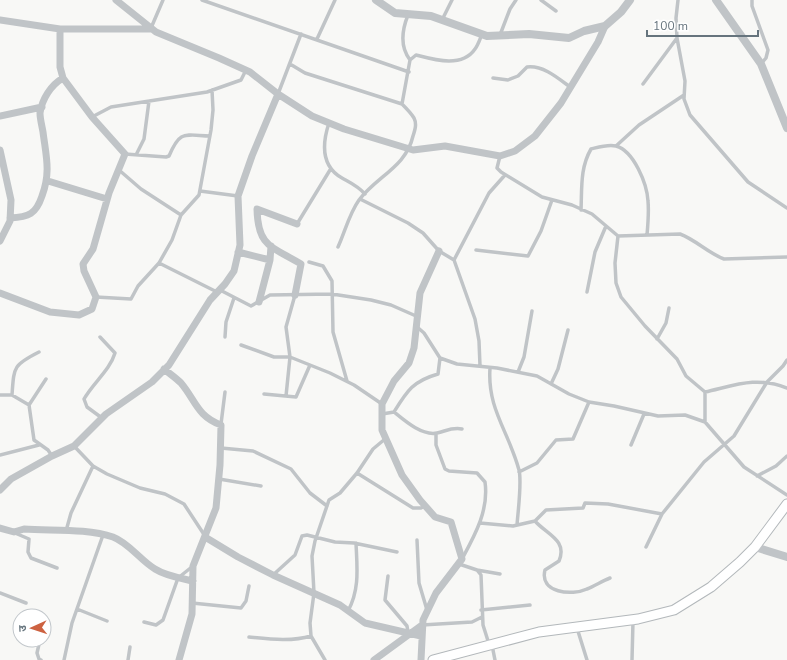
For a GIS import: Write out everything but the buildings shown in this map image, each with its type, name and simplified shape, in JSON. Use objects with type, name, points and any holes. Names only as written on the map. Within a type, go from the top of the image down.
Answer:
[{"type":"main road","points":[[433,660],[539,632],[633,620],[674,610],[711,587],[740,562],[755,547],[787,504]]},
{"type":"street","points":[[116,0],[156,32],[246,70],[278,94],[312,116],[329,123],[410,149],[446,146],[500,156],[515,151],[535,136],[561,103],[598,42],[605,26],[621,12],[630,0]]},
{"type":"street","points":[[376,0],[396,13],[431,16],[487,36],[529,34],[569,38],[584,31],[605,26]]},
{"type":"street","points":[[716,0],[761,64],[787,128]]},
{"type":"street","points":[[0,20],[60,29],[151,29]]},
{"type":"street","points":[[0,293],[50,312],[79,315],[92,309],[96,297],[84,270],[83,264],[93,248],[107,199],[125,154],[92,117],[63,78],[60,67],[60,29]]},
{"type":"street","points":[[10,218],[27,217],[35,211],[48,181],[40,113],[53,84],[63,78]]},
{"type":"street","points":[[0,490],[11,479],[52,456],[74,446],[102,418],[152,382],[164,369],[210,300],[234,271],[240,238],[238,196],[252,156],[278,94]]},
{"type":"street","points":[[0,116],[42,107]]},
{"type":"street","points":[[0,150],[11,200],[10,218],[0,241]]},
{"type":"street","points":[[48,181],[107,199]]},
{"type":"street","points":[[295,295],[301,264],[265,242],[257,227],[257,208],[297,224]]},
{"type":"street","points":[[259,302],[270,260],[271,246]]},
{"type":"street","points":[[421,660],[422,626],[427,611],[436,593],[460,561],[452,522],[435,517],[402,475],[382,430],[382,404],[394,381],[409,363],[414,348],[415,325],[420,293],[439,251]]},
{"type":"street","points":[[238,252],[270,260]]},
{"type":"street","points":[[164,369],[181,383],[200,411],[209,421],[221,425],[221,448],[216,508],[193,566],[192,614],[179,660]]},
{"type":"street","points":[[0,528],[14,532],[24,529],[93,532],[114,538],[155,569],[178,578],[193,581]]},
{"type":"street","points":[[205,537],[238,557],[273,575],[340,605],[365,623],[422,636]]},
{"type":"street","points":[[755,547],[787,556]]},
{"type":"street","points":[[374,660],[422,626]]},
{"type":"lane","points":[[151,29],[163,0]]},
{"type":"lane","points":[[202,0],[409,72]]},
{"type":"lane","points":[[317,39],[334,0]]},
{"type":"lane","points":[[442,20],[452,0]]},
{"type":"lane","points":[[500,36],[510,9],[516,0]]},
{"type":"lane","points":[[541,0],[556,11]]},
{"type":"lane","points":[[678,0],[676,18],[677,38],[685,81],[684,99],[690,115],[748,182],[787,208]]},
{"type":"lane","points":[[752,0],[752,6],[768,50],[766,58],[761,64]]},
{"type":"lane","points":[[402,104],[410,60],[406,54],[403,27],[408,15]]},
{"type":"lane","points":[[278,94],[301,34]]},
{"type":"lane","points":[[410,60],[416,54],[436,60],[461,60],[475,50],[482,34]]},
{"type":"lane","points":[[643,84],[677,38]]},
{"type":"lane","points":[[290,64],[305,73],[402,104],[414,118],[416,126],[410,149],[394,169],[360,199],[352,210],[346,230],[338,247]]},
{"type":"lane","points":[[493,78],[508,80],[518,76],[527,67],[533,66],[553,74],[570,87]]},
{"type":"lane","points":[[92,117],[111,107],[212,90],[242,80],[246,70]]},
{"type":"lane","points":[[96,297],[131,299],[138,286],[159,263],[172,240],[181,215],[199,195],[210,136],[213,110],[212,90]]},
{"type":"lane","points":[[616,146],[639,124],[684,95]]},
{"type":"lane","points":[[136,155],[144,139],[149,101]]},
{"type":"lane","points":[[329,123],[324,144],[326,159],[330,170],[358,187],[365,194]]},
{"type":"lane","points":[[125,154],[166,157],[169,156],[176,140],[179,138],[190,135],[210,136]]},
{"type":"lane","points":[[581,210],[582,180],[587,157],[591,149],[600,146],[616,146],[624,150],[636,165],[645,183],[648,201],[647,235]]},
{"type":"lane","points":[[500,156],[497,168],[505,175],[542,197],[592,214],[618,236],[680,234],[724,259],[787,257]]},
{"type":"lane","points":[[119,169],[141,189],[181,215]]},
{"type":"lane","points":[[297,224],[330,170]]},
{"type":"lane","points":[[454,260],[489,193],[505,175]]},
{"type":"lane","points":[[200,191],[238,196]]},
{"type":"lane","points":[[360,199],[408,222],[423,233],[439,251],[454,260],[475,319],[479,340],[480,366]]},
{"type":"lane","points":[[476,250],[528,256],[552,200]]},
{"type":"lane","points":[[587,292],[595,252],[606,226]]},
{"type":"lane","points":[[618,236],[615,263],[616,283],[621,297],[677,359],[686,376],[705,392],[705,422]]},
{"type":"lane","points":[[308,262],[323,266],[332,281],[333,332],[347,382]]},
{"type":"lane","points":[[159,263],[251,306],[266,296],[332,294],[391,305],[416,316]]},
{"type":"lane","points":[[286,396],[290,357],[286,327],[295,295]]},
{"type":"lane","points":[[225,337],[226,322],[234,298]]},
{"type":"lane","points":[[657,338],[666,323],[669,308]]},
{"type":"lane","points":[[518,372],[524,357],[532,311]]},
{"type":"lane","points":[[415,325],[424,333],[440,358],[456,364],[480,366],[537,376],[589,402],[658,416],[684,415],[705,422],[744,467],[787,495]]},
{"type":"lane","points":[[551,384],[558,369],[568,330]]},
{"type":"lane","points":[[100,337],[115,353],[113,360],[90,388],[84,399],[87,407],[102,418]]},
{"type":"lane","points":[[240,345],[274,357],[290,357],[310,365],[347,382],[382,404]]},
{"type":"lane","points":[[12,395],[13,371],[23,360],[39,352]]},
{"type":"lane","points":[[394,412],[406,393],[415,383],[438,374],[440,358]]},
{"type":"lane","points":[[646,547],[662,514],[704,462],[734,436],[766,382],[783,366],[787,360]]},
{"type":"lane","points":[[264,394],[296,397],[310,365]]},
{"type":"lane","points":[[490,368],[489,382],[492,402],[520,472],[517,525]]},
{"type":"lane","points":[[46,379],[29,405],[34,440],[48,450],[52,456]]},
{"type":"lane","points":[[705,392],[755,381],[766,382],[787,388]]},
{"type":"lane","points":[[221,425],[225,392]]},
{"type":"lane","points":[[0,395],[12,395],[29,405]]},
{"type":"lane","points":[[520,472],[538,462],[559,438],[573,439],[589,402]]},
{"type":"lane","points":[[382,414],[394,412],[415,428],[436,434],[448,429],[462,429]]},
{"type":"lane","points":[[631,445],[644,414]]},
{"type":"lane","points":[[436,434],[436,445],[445,469],[449,471],[477,473],[485,482],[485,504],[480,523],[460,561],[477,570],[500,574]]},
{"type":"lane","points":[[325,660],[311,636],[310,622],[314,593],[312,556],[316,537],[329,500],[340,493],[357,473],[373,449],[385,439]]},
{"type":"lane","points":[[0,454],[39,445]]},
{"type":"lane","points":[[74,446],[93,466],[140,488],[166,494],[184,504],[205,537]]},
{"type":"lane","points":[[221,448],[253,451],[291,469],[310,492],[327,506]]},
{"type":"lane","points":[[757,476],[776,466],[787,456]]},
{"type":"lane","points":[[66,531],[71,513],[93,466]]},
{"type":"lane","points":[[357,473],[413,508],[421,508],[425,506]]},
{"type":"lane","points":[[219,479],[261,486]]},
{"type":"lane","points":[[480,523],[493,525],[517,525],[535,522],[546,510],[583,508],[585,503],[608,504],[662,514]]},
{"type":"lane","points":[[535,522],[559,541],[559,561],[549,566],[546,570],[545,582],[547,586],[561,592],[572,592],[587,589],[597,582],[610,578]]},
{"type":"lane","points":[[14,532],[29,539],[28,552],[31,558],[57,568]]},
{"type":"lane","points":[[64,660],[77,608],[103,535]]},
{"type":"lane","points":[[273,575],[295,555],[302,536],[307,535],[335,542],[356,543],[397,552]]},
{"type":"lane","points":[[417,540],[419,583],[427,611]]},
{"type":"lane","points":[[348,610],[356,593],[356,543]]},
{"type":"lane","points":[[144,622],[156,625],[163,620],[178,578],[193,566]]},
{"type":"lane","points":[[477,570],[480,575],[482,617],[495,660]]},
{"type":"lane","points":[[388,576],[385,600],[407,626],[410,634]]},
{"type":"lane","points":[[192,602],[241,608],[246,601],[249,586]]},
{"type":"lane","points":[[0,593],[26,603]]},
{"type":"lane","points":[[481,610],[530,605]]},
{"type":"lane","points":[[77,608],[107,621]]},
{"type":"lane","points":[[422,626],[472,622],[482,617]]},
{"type":"lane","points":[[632,660],[633,620]]},
{"type":"lane","points":[[577,628],[587,660]]},
{"type":"lane","points":[[249,637],[272,640],[311,636]]},
{"type":"lane","points":[[128,660],[130,647]]},
{"type":"lane","points":[[39,648],[38,656],[41,660]]}]
